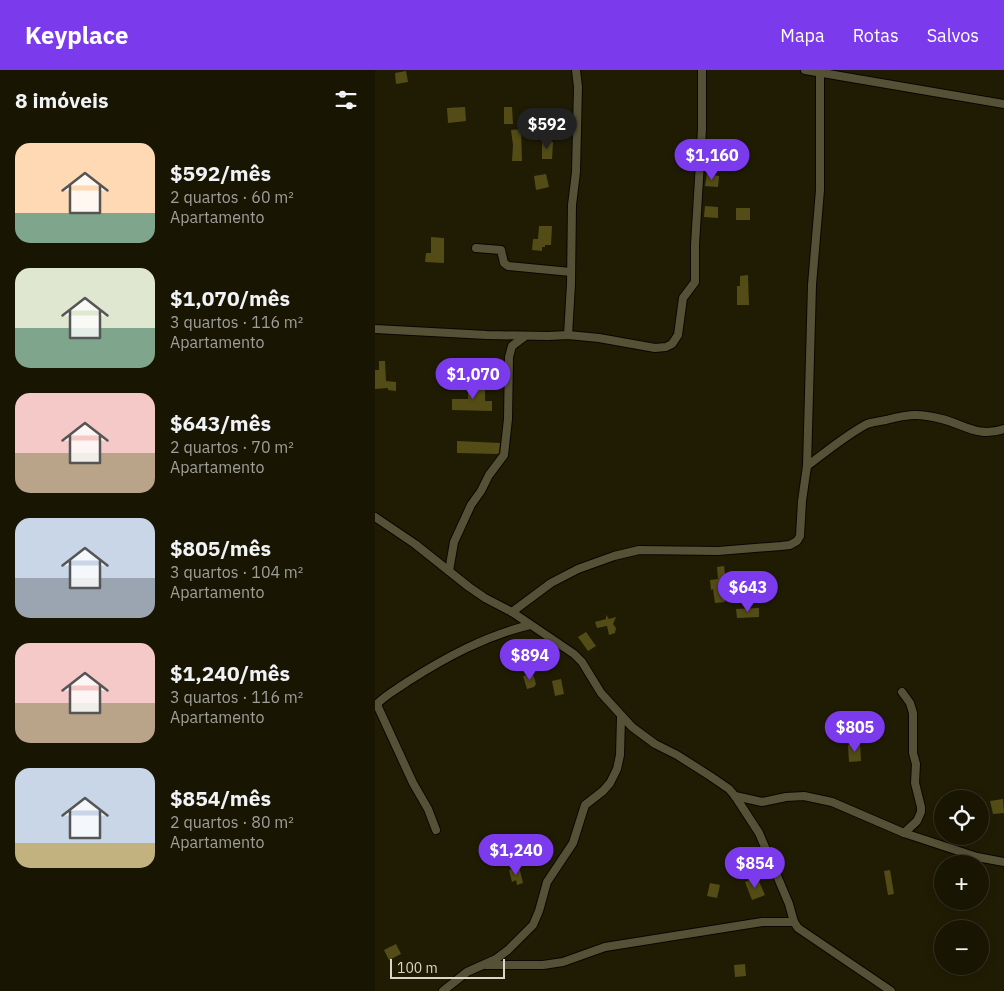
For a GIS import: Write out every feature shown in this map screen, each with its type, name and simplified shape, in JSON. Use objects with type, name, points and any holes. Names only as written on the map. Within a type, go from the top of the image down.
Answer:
[{"type":"street","points":[[568,335],[578,93],[576,70]]},
{"type":"street","points":[[375,329],[526,336],[568,335],[599,338],[655,348],[665,347],[676,340],[683,298],[695,282],[702,70]]},
{"type":"street","points":[[805,70],[1004,104]]},
{"type":"street","points":[[512,612],[551,583],[578,569],[631,552],[648,550],[718,551],[790,545],[801,536],[801,501],[807,466],[812,285],[820,190],[820,73]]},
{"type":"street","points":[[476,248],[501,250],[505,264],[508,266],[571,272]]},
{"type":"street","points":[[449,572],[454,542],[471,505],[504,454],[508,419],[509,357],[512,346],[526,336]]},
{"type":"street","points":[[807,466],[868,424],[908,414],[943,420],[984,433],[993,433],[1004,429]]},
{"type":"street","points":[[375,517],[408,538],[449,572],[485,598],[512,612],[563,645],[578,658],[601,693],[632,727],[655,744],[677,755],[729,790],[759,833],[789,904],[794,922],[803,932],[823,944],[836,955],[849,961],[891,991]]},
{"type":"street","points":[[436,830],[428,809],[413,783],[378,707],[378,703],[448,656],[483,640],[530,625]]},
{"type":"street","points":[[902,692],[910,703],[913,713],[913,753],[916,764],[915,783],[921,807],[917,821],[904,833]]},
{"type":"street","points":[[443,991],[467,972],[485,965],[508,950],[533,924],[539,911],[547,882],[573,843],[585,805],[603,791],[610,783],[617,769],[620,755],[621,717]]},
{"type":"street","points":[[735,796],[762,802],[786,797],[804,796],[832,802],[904,833],[977,857],[1004,862]]},
{"type":"street","points":[[485,965],[543,966],[563,962],[605,947],[762,922],[794,922]]},
{"type":"building","points":[[406,71],[408,82],[396,84],[395,73]]},
{"type":"building","points":[[465,107],[466,121],[448,123],[447,108]]},
{"type":"building","points":[[504,107],[512,107],[513,124],[504,124]]},
{"type":"building","points":[[521,129],[522,161],[512,161],[513,145],[511,130]]},
{"type":"building","points":[[542,142],[553,142],[552,159],[542,159]]},
{"type":"building","points":[[546,174],[549,187],[536,190],[534,176]]},
{"type":"building","points":[[707,174],[719,176],[718,187],[705,186]]},
{"type":"building","points":[[705,206],[718,207],[718,218],[704,217]]},
{"type":"building","points":[[736,208],[750,208],[750,220],[736,220]]},
{"type":"building","points":[[539,226],[552,226],[551,245],[542,247],[542,251],[532,250],[533,239],[538,239]]},
{"type":"building","points":[[431,237],[444,238],[444,263],[425,262],[426,253],[431,253]]},
{"type":"building","points":[[748,275],[749,305],[737,305],[737,286],[740,286],[740,276]]},
{"type":"building","points":[[379,361],[385,361],[386,381],[396,382],[396,391],[388,390],[388,388],[375,389],[375,370],[379,370]]},
{"type":"building","points":[[468,384],[485,385],[485,401],[492,401],[492,411],[452,410],[452,399],[468,399]]},
{"type":"building","points":[[457,441],[500,443],[499,453],[457,453]]},
{"type":"building","points":[[724,566],[727,589],[724,589],[725,602],[715,603],[710,580],[718,579],[717,567]]},
{"type":"building","points":[[759,608],[759,617],[737,618],[736,609]]},
{"type":"building","points":[[606,615],[609,619],[616,617],[613,624],[616,628],[615,633],[609,635],[607,626],[597,628],[595,622],[606,619]]},
{"type":"building","points":[[586,632],[596,646],[588,651],[578,637]]},
{"type":"building","points":[[533,674],[536,684],[534,687],[527,689],[523,676]]},
{"type":"building","points":[[561,679],[564,694],[555,696],[552,681]]},
{"type":"building","points":[[839,718],[851,721],[849,731],[843,730],[842,733],[833,730],[835,721],[837,722]]},
{"type":"building","points":[[860,744],[861,761],[849,762],[848,745]]},
{"type":"building","points":[[1003,799],[1004,813],[993,814],[990,801]]},
{"type":"building","points":[[519,867],[523,883],[517,885],[516,880],[512,882],[509,870]]},
{"type":"building","points":[[890,870],[894,894],[888,895],[884,871]]},
{"type":"building","points":[[757,877],[765,895],[752,900],[745,882]]},
{"type":"building","points":[[710,883],[720,885],[717,898],[707,896]]},
{"type":"building","points":[[396,944],[401,954],[389,960],[384,950]]},
{"type":"building","points":[[745,964],[746,976],[735,977],[734,965]]}]
